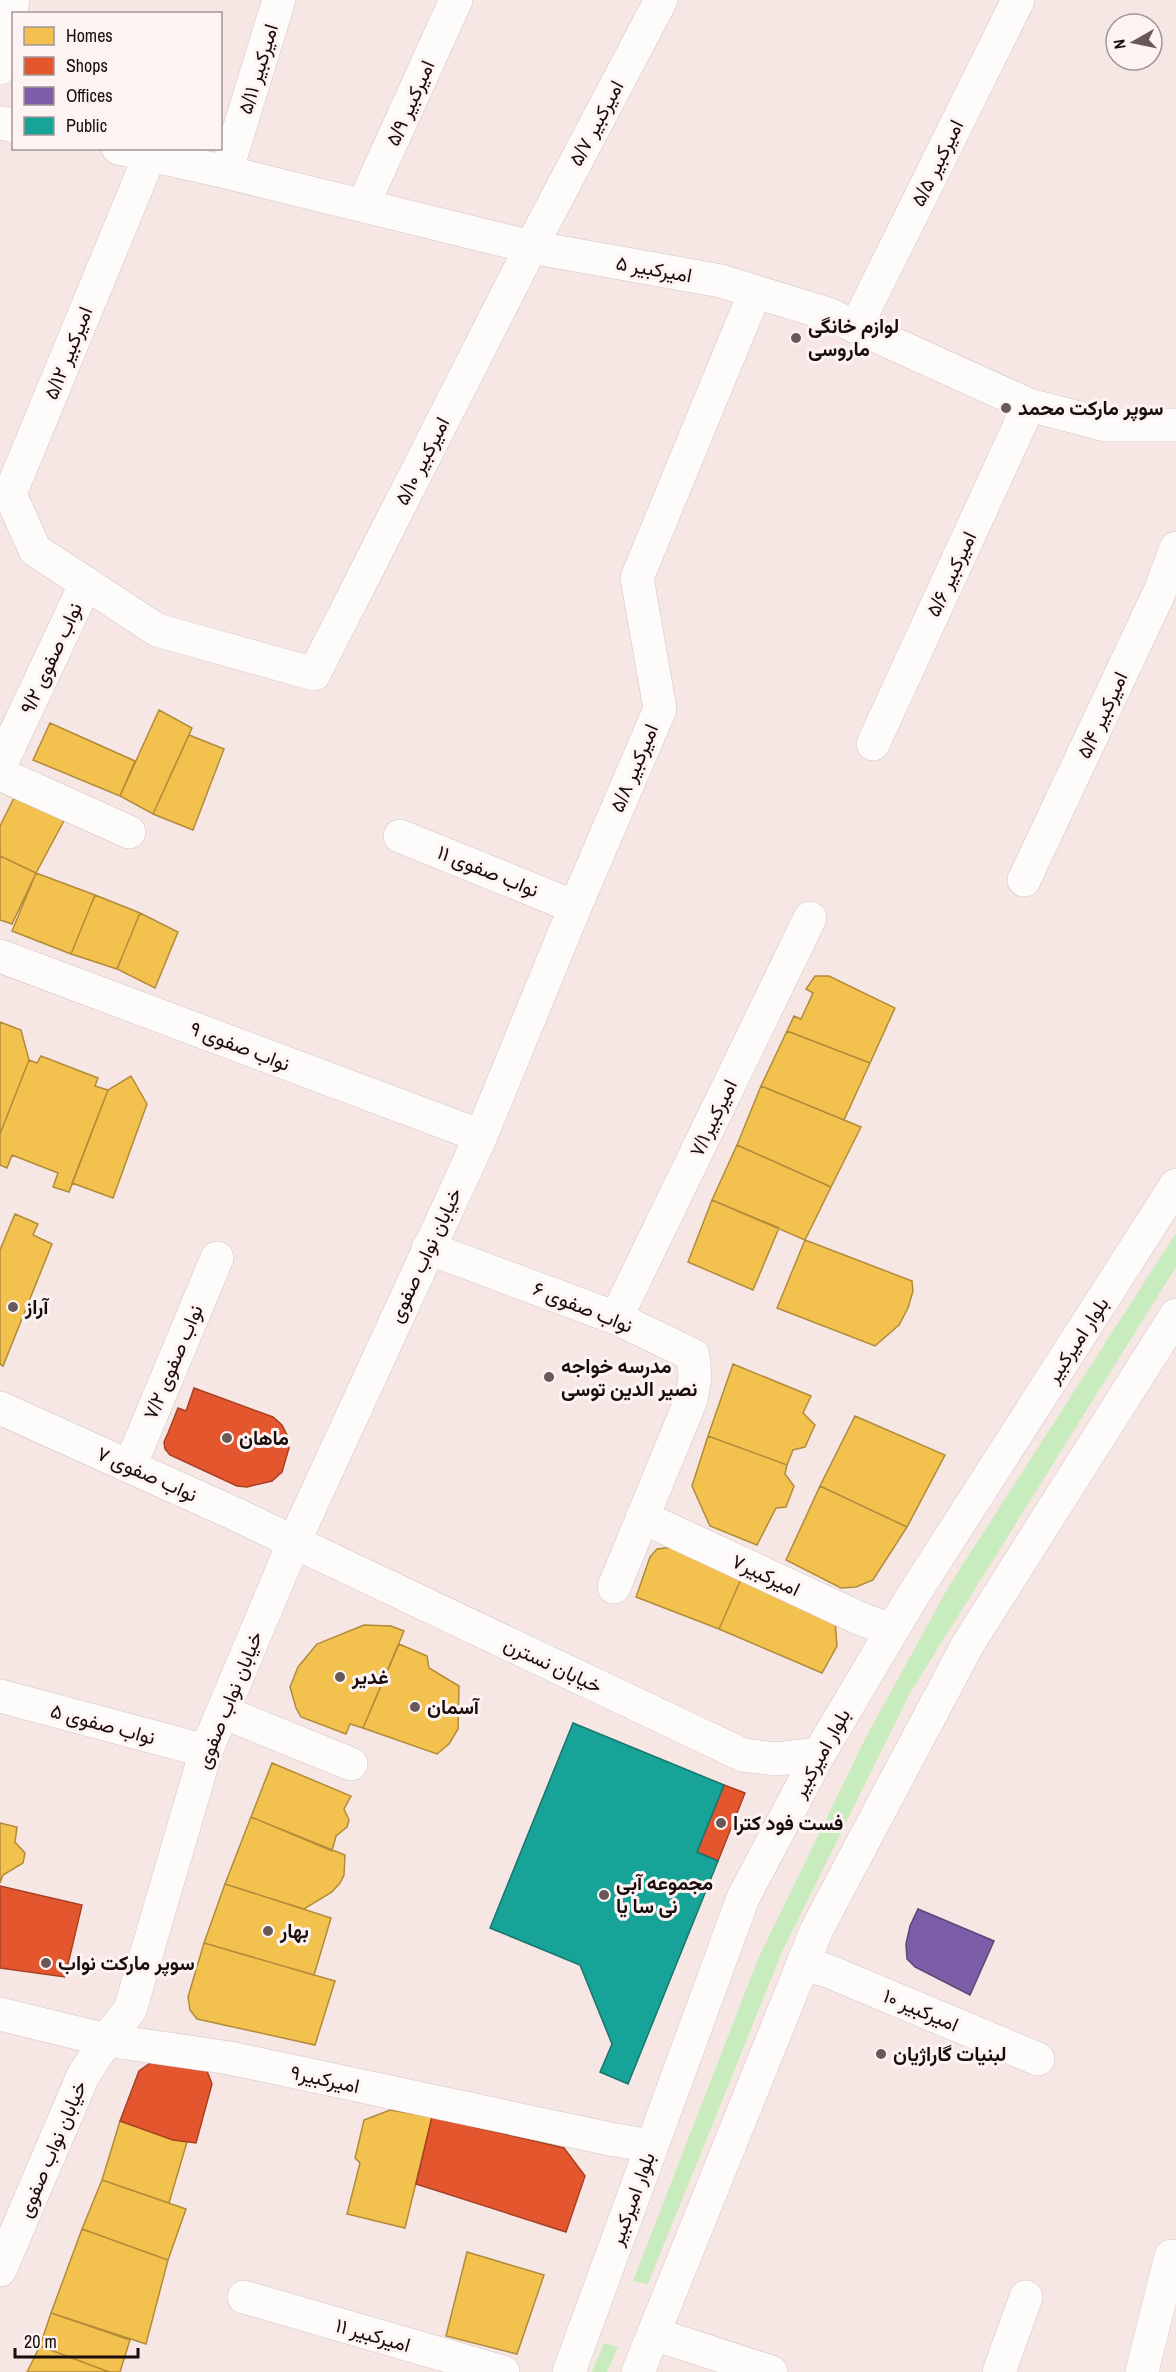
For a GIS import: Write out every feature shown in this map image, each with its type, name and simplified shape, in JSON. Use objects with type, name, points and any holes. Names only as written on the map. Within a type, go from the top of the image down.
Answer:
[{"type":"street","points":[[0,68],[13,0]]},
{"type":"street","name":"امیرکبیر ۵/۱۱","points":[[226,172],[279,0]]},
{"type":"street","name":"امیرکبیر ۵/۹","points":[[363,205],[456,0]]},
{"type":"street","name":"امیرکبیر ۵/۷","points":[[531,247],[662,0]]},
{"type":"street","name":"امیرکبیر ۵/۵","points":[[856,327],[1018,0]]},
{"type":"street","name":"امیرکبیر ۵","points":[[127,150],[531,247],[721,281],[828,314],[1029,405],[1106,425],[1176,425]]},
{"type":"street","name":"امیرکبیر ۵/۱۲","points":[[86,583],[35,550],[5,492],[150,155]]},
{"type":"street","name":"امیرکبیر ۵/۱۰","points":[[86,583],[157,630],[314,674],[531,247]]},
{"type":"street","name":"امیرکبیر ۵/۸","points":[[481,1136],[575,907],[660,709],[638,578],[755,292]]},
{"type":"street","name":"امیرکبیر ۵/۶","points":[[873,744],[1029,405]]},
{"type":"street","name":"امیرکبیر ۵/۴","points":[[1024,880],[1161,589],[1176,548]]},
{"type":"street","name":"نواب صفوی ۹/۲","points":[[0,766],[86,583]]},
{"type":"street","points":[[0,774],[129,832]]},
{"type":"street","name":"نواب صفوی ۱۱","points":[[400,836],[575,907]]},
{"type":"street","name":"امیرکبیر۷/۱","points":[[616,1317],[810,918]]},
{"type":"street","name":"نواب صفوی ۹","points":[[0,956],[481,1136]]},
{"type":"street","name":"خیابان نواب صفوی","points":[[0,2270],[83,2076],[106,2040],[130,2010],[206,1751],[294,1542],[481,1136]]},
{"type":"street","name":"بلوار امیرکبیر","points":[[569,2372],[743,1898],[819,1754],[892,1630],[1176,1185]]},
{"type":"street","name":"نواب صفوی ۶","points":[[428,1248],[616,1317],[693,1355],[695,1377],[691,1400],[642,1517]]},
{"type":"street","name":"نواب صفوی ۷/۲","points":[[130,1466],[217,1258]]},
{"type":"street","points":[[638,2372],[822,1919],[968,1644],[1176,1315]]},
{"type":"street","name":"نواب صفوی ۷","points":[[0,1408],[294,1542]]},
{"type":"street","points":[[614,1587],[642,1517]]},
{"type":"street","name":"امیرکبیر۷","points":[[642,1517],[861,1619],[892,1630]]},
{"type":"street","name":"خیابان نسترن","points":[[294,1542],[743,1755],[776,1759],[819,1754]]},
{"type":"street","name":"نواب صفوی ۵","points":[[0,1696],[206,1751]]},
{"type":"street","points":[[223,1712],[351,1764]]},
{"type":"street","name":"امیرکبیر ۱۰","points":[[803,1963],[828,1971],[1038,2059]]},
{"type":"street","name":"امیرکبیر۹","points":[[0,2014],[106,2040],[230,2058],[651,2146]]},
{"type":"street","points":[[1142,2372],[1171,2256]]},
{"type":"street","name":"امیرکبیر ۱۱","points":[[244,2297],[503,2372]]},
{"type":"street","points":[[999,2372],[1026,2297]]},
{"type":"street","points":[[654,2334],[771,2372]]},
{"type":"green space","points":[[1176,1233],[1176,1267],[910,1693],[782,1952],[648,2284],[633,2281],[758,1959],[867,1735],[949,1586]]},
{"type":"green space","points":[[604,2343],[618,2347],[607,2372],[592,2372]]},
{"type":"building: Homes","points":[[159,710],[192,728],[153,814],[120,796]]},
{"type":"building: Homes","points":[[50,723],[135,761],[120,796],[33,760]]},
{"type":"building: Homes","points":[[189,735],[224,749],[193,830],[153,814]]},
{"type":"building: Homes","points":[[14,798],[66,817],[36,873],[0,856],[0,826]]},
{"type":"building: Homes","points":[[0,856],[36,873],[12,924],[0,920]]},
{"type":"building: Homes","points":[[36,873],[95,895],[71,954],[12,931]]},
{"type":"building: Homes","points":[[95,895],[140,913],[117,969],[71,954]]},
{"type":"building: Homes","points":[[140,913],[178,932],[155,988],[117,969]]},
{"type":"building: Homes","points":[[815,976],[829,976],[895,1008],[870,1063],[787,1031],[794,1016],[801,1019],[813,993],[806,989]]},
{"type":"building: Homes","points":[[0,1022],[21,1030],[29,1060],[0,1134]]},
{"type":"building: Homes","points":[[787,1031],[870,1063],[844,1120],[761,1086]]},
{"type":"building: Homes","points":[[41,1056],[98,1078],[95,1086],[108,1090],[69,1192],[53,1187],[58,1173],[12,1155],[7,1168],[0,1165],[0,1134],[29,1060],[37,1063]]},
{"type":"building: Homes","points":[[131,1076],[147,1104],[113,1198],[72,1183],[108,1090]]},
{"type":"building: Homes","points":[[761,1086],[861,1127],[831,1187],[737,1145]]},
{"type":"building: Homes","points":[[737,1145],[831,1187],[805,1240],[712,1200]]},
{"type":"building: Homes","points":[[712,1200],[779,1228],[753,1290],[688,1262]]},
{"type":"building: Homes","name":"آراز","points":[[15,1214],[38,1224],[33,1235],[52,1244],[3,1366],[0,1364],[0,1250]]},
{"type":"building: Homes","points":[[805,1240],[912,1281],[913,1291],[908,1308],[899,1325],[875,1346],[777,1308]]},
{"type":"building: Homes","points":[[733,1364],[811,1396],[803,1413],[815,1425],[805,1447],[793,1450],[787,1465],[708,1436]]},
{"type":"building: Homes","points":[[855,1416],[945,1455],[907,1527],[820,1486]]},
{"type":"building: Homes","points":[[708,1436],[787,1465],[785,1474],[794,1486],[786,1507],[776,1508],[757,1545],[710,1526],[692,1486]]},
{"type":"building: Homes","points":[[820,1486],[907,1527],[873,1580],[856,1587],[841,1588],[786,1560]]},
{"type":"building: Homes","points":[[674,1547],[742,1577],[719,1629],[636,1597],[650,1557],[657,1549]]},
{"type":"building: Homes","points":[[742,1577],[835,1620],[837,1646],[822,1673],[719,1629]]},
{"type":"building: Homes","name":"غدیر","points":[[364,1625],[391,1626],[404,1631],[363,1728],[350,1724],[346,1734],[301,1717],[290,1687],[298,1667],[317,1644]]},
{"type":"building: Homes","name":"آسمان","points":[[399,1644],[427,1656],[429,1668],[459,1686],[458,1729],[449,1744],[437,1754],[363,1728]]},
{"type":"building: Homes","points":[[272,1763],[351,1796],[344,1809],[349,1820],[347,1827],[336,1836],[332,1851],[251,1817]]},
{"type":"building: Homes","points":[[251,1817],[345,1855],[344,1875],[340,1883],[332,1892],[304,1909],[225,1884]]},
{"type":"building: Homes","points":[[0,1823],[17,1827],[15,1842],[25,1853],[23,1863],[3,1875],[0,1883]]},
{"type":"building: Homes","name":"بهار","points":[[225,1884],[331,1918],[314,1975],[204,1943]]},
{"type":"building: Homes","points":[[204,1943],[335,1981],[315,2045],[197,2019],[190,2010],[188,1997]]},
{"type":"building: Homes","points":[[390,2110],[432,2117],[405,2228],[347,2214],[360,2163],[355,2158],[364,2120]]},
{"type":"building: Homes","points":[[120,2121],[187,2142],[169,2203],[102,2180]]},
{"type":"building: Homes","points":[[102,2180],[186,2209],[168,2260],[82,2229]]},
{"type":"building: Homes","points":[[82,2229],[168,2260],[146,2344],[51,2313]]},
{"type":"building: Homes","points":[[467,2252],[544,2275],[517,2354],[446,2336]]},
{"type":"building: Homes","points":[[51,2313],[130,2340],[120,2372],[109,2372],[40,2346]]},
{"type":"building: Homes","points":[[40,2346],[109,2372],[27,2372]]},
{"type":"building: Shops","name":"ماهان","points":[[194,1388],[273,1417],[282,1425],[287,1435],[289,1448],[282,1472],[272,1481],[247,1487],[237,1486],[170,1455],[165,1449],[164,1442],[178,1408],[186,1411]]},
{"type":"building: Shops","name":"فست فود کترا","points":[[724,1785],[745,1793],[718,1861],[697,1852]]},
{"type":"building: Shops","points":[[0,1886],[82,1905],[65,1977],[0,1968]]},
{"type":"building: Shops","points":[[153,2061],[207,2071],[212,2084],[196,2143],[173,2140],[120,2121],[139,2071]]},
{"type":"building: Shops","points":[[432,2117],[564,2148],[585,2176],[566,2232],[416,2184]]},
{"type":"building: Offices","points":[[918,1909],[994,1941],[970,1995],[915,1967],[907,1959],[906,1944],[910,1926]]},
{"type":"building: Public","name":"مجموعه آبی نی سا یا","points":[[573,1723],[724,1785],[697,1852],[718,1861],[628,2084],[600,2072],[612,2044],[580,1965],[490,1928]]},
{"type":"place","name":"لوازم خانگی ماروسی","points":[[796,338]]},
{"type":"place","name":"سوپر مارکت محمد","points":[[1006,408]]},
{"type":"place","name":"آراز","points":[[13,1307]]},
{"type":"place","name":"مدرسه خواجه نصیر الدین توسی","points":[[549,1377]]},
{"type":"place","name":"ماهان","points":[[227,1438]]},
{"type":"place","name":"غدیر","points":[[340,1677]]},
{"type":"place","name":"آسمان","points":[[415,1707]]},
{"type":"place","name":"فست فود کترا","points":[[721,1823]]},
{"type":"place","name":"مجموعه آبی نی سا یا","points":[[604,1895]]},
{"type":"place","name":"بهار","points":[[268,1931]]},
{"type":"place","name":"سوپر مارکت نواب","points":[[46,1963]]},
{"type":"place","name":"لبنیات گاراژیان","points":[[881,2054]]}]
